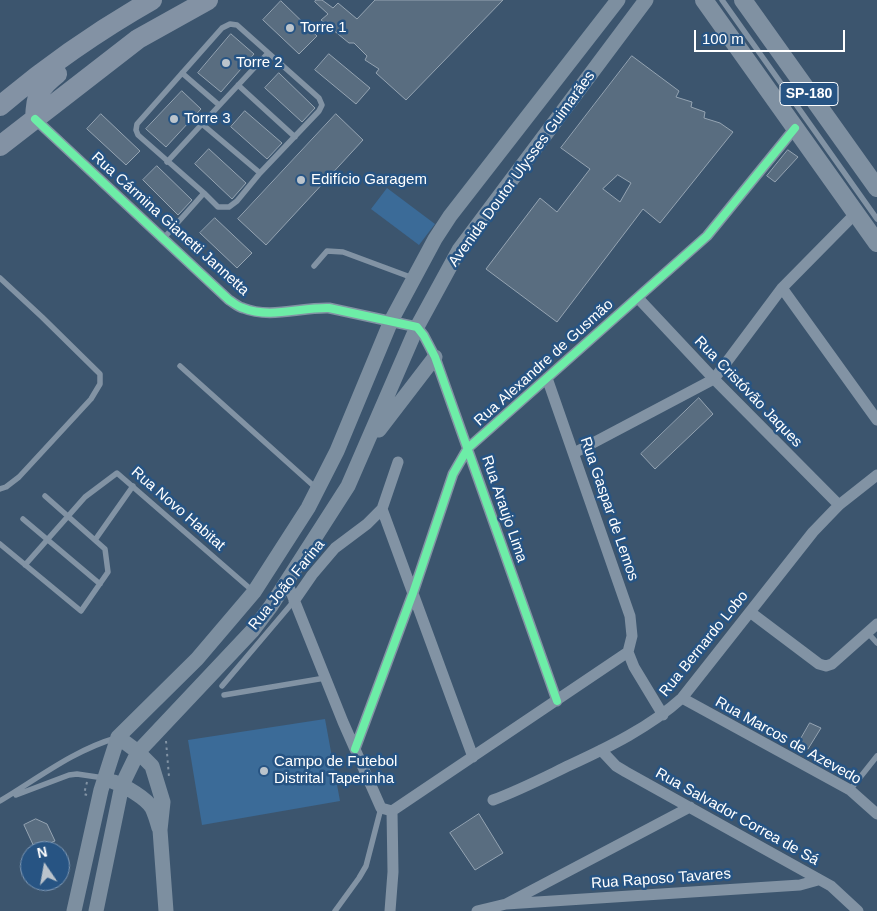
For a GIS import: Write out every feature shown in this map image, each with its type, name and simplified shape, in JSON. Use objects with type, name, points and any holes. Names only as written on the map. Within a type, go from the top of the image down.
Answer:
[{"type":"highway","points":[[0,146],[138,38],[208,0]]},
{"type":"highway","points":[[0,106],[23,86],[143,2]]},
{"type":"highway","points":[[35,119],[37,95],[41,88],[64,68],[86,43]]},
{"type":"main road","name":"Avenida Doutor Ulysses Guimarães","points":[[74,911],[104,778],[118,737],[197,659],[254,592],[318,490],[337,451],[390,321],[435,239],[450,216],[618,0]]},
{"type":"main road","name":"Avenida Doutor Ulysses Guimarães","points":[[96,911],[122,785],[138,752],[162,735],[271,606],[348,486],[416,327],[459,250],[646,0]]},
{"type":"main road","name":"SP-180","points":[[704,0],[877,244]]},
{"type":"main road","name":"SP-180","points":[[743,0],[877,188]]},
{"type":"main road","points":[[366,447],[435,357]]},
{"type":"main road","points":[[137,795],[148,788],[155,777],[162,735]]},
{"type":"main road","points":[[118,737],[138,752],[155,777],[163,802],[160,830],[166,911]]},
{"type":"main road","points":[[104,778],[122,785],[152,808],[160,830]]},
{"type":"street","name":"Rua Cármina Gianetti Jannetta","points":[[35,119],[229,300],[242,308],[259,312],[279,313],[329,308],[390,321]]},
{"type":"street","name":"Rua Alexandre de Gusmão","points":[[355,749],[413,594],[453,474],[468,448],[707,236],[795,128]]},
{"type":"street","points":[[574,453],[714,379],[782,288],[855,214]]},
{"type":"street","points":[[782,288],[877,420]]},
{"type":"street","name":"Rua Cristóvão Jaques","points":[[638,298],[714,379],[839,505]]},
{"type":"street","points":[[390,321],[416,327]]},
{"type":"street","name":"Rua Araujo Lima","points":[[416,327],[424,336],[435,357],[557,701]]},
{"type":"street","name":"Rua Gaspar de Lemos","points":[[547,378],[630,616],[632,636],[628,652]]},
{"type":"street","points":[[398,462],[382,509],[473,757]]},
{"type":"street","name":"Rua Bernardo Lobo","points":[[493,800],[521,789],[601,750],[663,715],[682,698],[813,532],[839,505],[877,475]]},
{"type":"street","name":"Rua João Farina","points":[[294,601],[312,575],[335,548],[367,524],[382,509]]},
{"type":"street","points":[[287,582],[355,749],[386,810],[393,872],[390,911]]},
{"type":"street","points":[[750,612],[819,664],[826,666],[832,664],[877,624]]},
{"type":"street","points":[[386,810],[473,757],[628,652],[634,667],[663,715]]},
{"type":"street","name":"Rua Marcos de Azevedo","points":[[682,698],[850,790],[877,814]]},
{"type":"street","name":"Rua Salvador Correa de Sá","points":[[601,750],[612,763],[626,772],[831,886],[858,911]]},
{"type":"street","points":[[477,911],[506,904],[690,807]]},
{"type":"street","name":"Rua Raposo Tavares","points":[[506,904],[800,885],[818,880]]},
{"type":"lane","points":[[722,0],[877,219]]},
{"type":"lane","points":[[230,24],[237,25],[320,98],[322,105],[320,111],[260,173],[237,201],[229,207],[218,207],[138,135],[136,130],[137,124],[182,73],[222,28],[230,24]]},
{"type":"lane","points":[[167,162],[268,53]]},
{"type":"lane","points":[[182,73],[219,105]]},
{"type":"lane","points":[[238,85],[295,137]]},
{"type":"lane","points":[[202,124],[260,173]]},
{"type":"lane","points":[[163,239],[204,193]]},
{"type":"lane","points":[[314,266],[327,252],[343,252],[414,278]]},
{"type":"lane","points":[[0,278],[100,374],[100,384],[91,399],[19,477],[6,487],[0,489]]},
{"type":"lane","points":[[180,366],[318,490]]},
{"type":"lane","name":"Rua Novo Habitat","points":[[25,565],[85,497],[118,472],[254,592]]},
{"type":"lane","points":[[95,540],[133,486]]},
{"type":"lane","points":[[0,544],[81,611],[108,572],[105,549],[45,496]]},
{"type":"lane","points":[[23,519],[100,584]]},
{"type":"lane","name":"Rua João Farina","points":[[222,686],[294,601]]},
{"type":"lane","points":[[868,633],[877,643]]},
{"type":"lane","points":[[224,695],[325,678]]},
{"type":"lane","points":[[0,801],[70,758],[101,742],[118,737]]},
{"type":"lane","points":[[850,790],[877,756]]},
{"type":"lane","points":[[0,801],[69,775],[83,774],[104,778]]},
{"type":"lane","points":[[335,911],[360,878],[386,810]]},
{"type":"path","points":[[155,777],[169,781],[162,735]]},
{"type":"shaded area","points":[[387,188],[435,224],[419,245],[371,209]]},
{"type":"shaded area","name":"Campo de Futebol Distrital Taperinha","points":[[325,719],[340,801],[202,825],[188,740]]},
{"type":"building","points":[[316,0],[322,0],[333,8],[338,3],[357,19],[375,0],[503,0],[406,100],[376,73],[379,69],[365,60],[367,56],[354,43],[349,43],[321,20],[328,14],[315,2]]},
{"type":"building","name":"Torre 1","points":[[281,1],[317,36],[299,54],[263,20]]},
{"type":"building","name":"Torre 2","points":[[231,34],[254,54],[221,92],[198,73]]},
{"type":"building","points":[[329,54],[370,88],[356,104],[315,70]]},
{"type":"building","points":[[632,56],[679,91],[676,97],[692,102],[691,107],[705,112],[704,118],[720,123],[733,132],[660,223],[643,209],[557,322],[486,269],[540,198],[557,212],[590,169],[561,148]],"holes":[[[618,175],[631,183],[620,202],[603,189]]]},
{"type":"building","points":[[279,73],[315,108],[302,122],[265,88]]},
{"type":"building","name":"Torre 3","points":[[182,91],[201,109],[166,147],[146,129]]},
{"type":"building","points":[[245,111],[282,143],[267,159],[231,127]]},
{"type":"building","points":[[101,114],[140,151],[126,165],[87,129]]},
{"type":"building","name":"Edifício Garagem","points":[[336,114],[363,140],[266,245],[238,219]]},
{"type":"building","points":[[209,149],[246,183],[232,199],[195,164]]},
{"type":"building","points":[[788,150],[798,157],[775,182],[767,176]]},
{"type":"building","points":[[157,166],[192,200],[178,215],[143,180]]},
{"type":"building","points":[[215,218],[252,253],[237,268],[200,233]]},
{"type":"building","points":[[699,398],[713,414],[655,469],[641,454]]},
{"type":"building","points":[[810,723],[821,728],[808,749],[798,744]]},
{"type":"building","points":[[479,814],[503,853],[475,870],[450,833]]},
{"type":"building","points":[[36,819],[47,824],[55,841],[31,841],[24,825]]},
{"type":"cycle path","points":[[35,119],[229,300],[238,306],[253,311],[275,313],[329,308],[417,327],[435,357],[557,701]]},
{"type":"cycle path","points":[[355,749],[413,593],[453,474],[468,448],[707,236],[795,128]]},
{"type":"place","name":"Torre 1","points":[[290,28]]},
{"type":"place","name":"Torre 2","points":[[226,63]]},
{"type":"place","name":"Torre 3","points":[[174,119]]},
{"type":"place","name":"Edifício Garagem","points":[[301,180]]},
{"type":"place","name":"Campo de Futebol Distrital Taperinha","points":[[264,771]]}]
